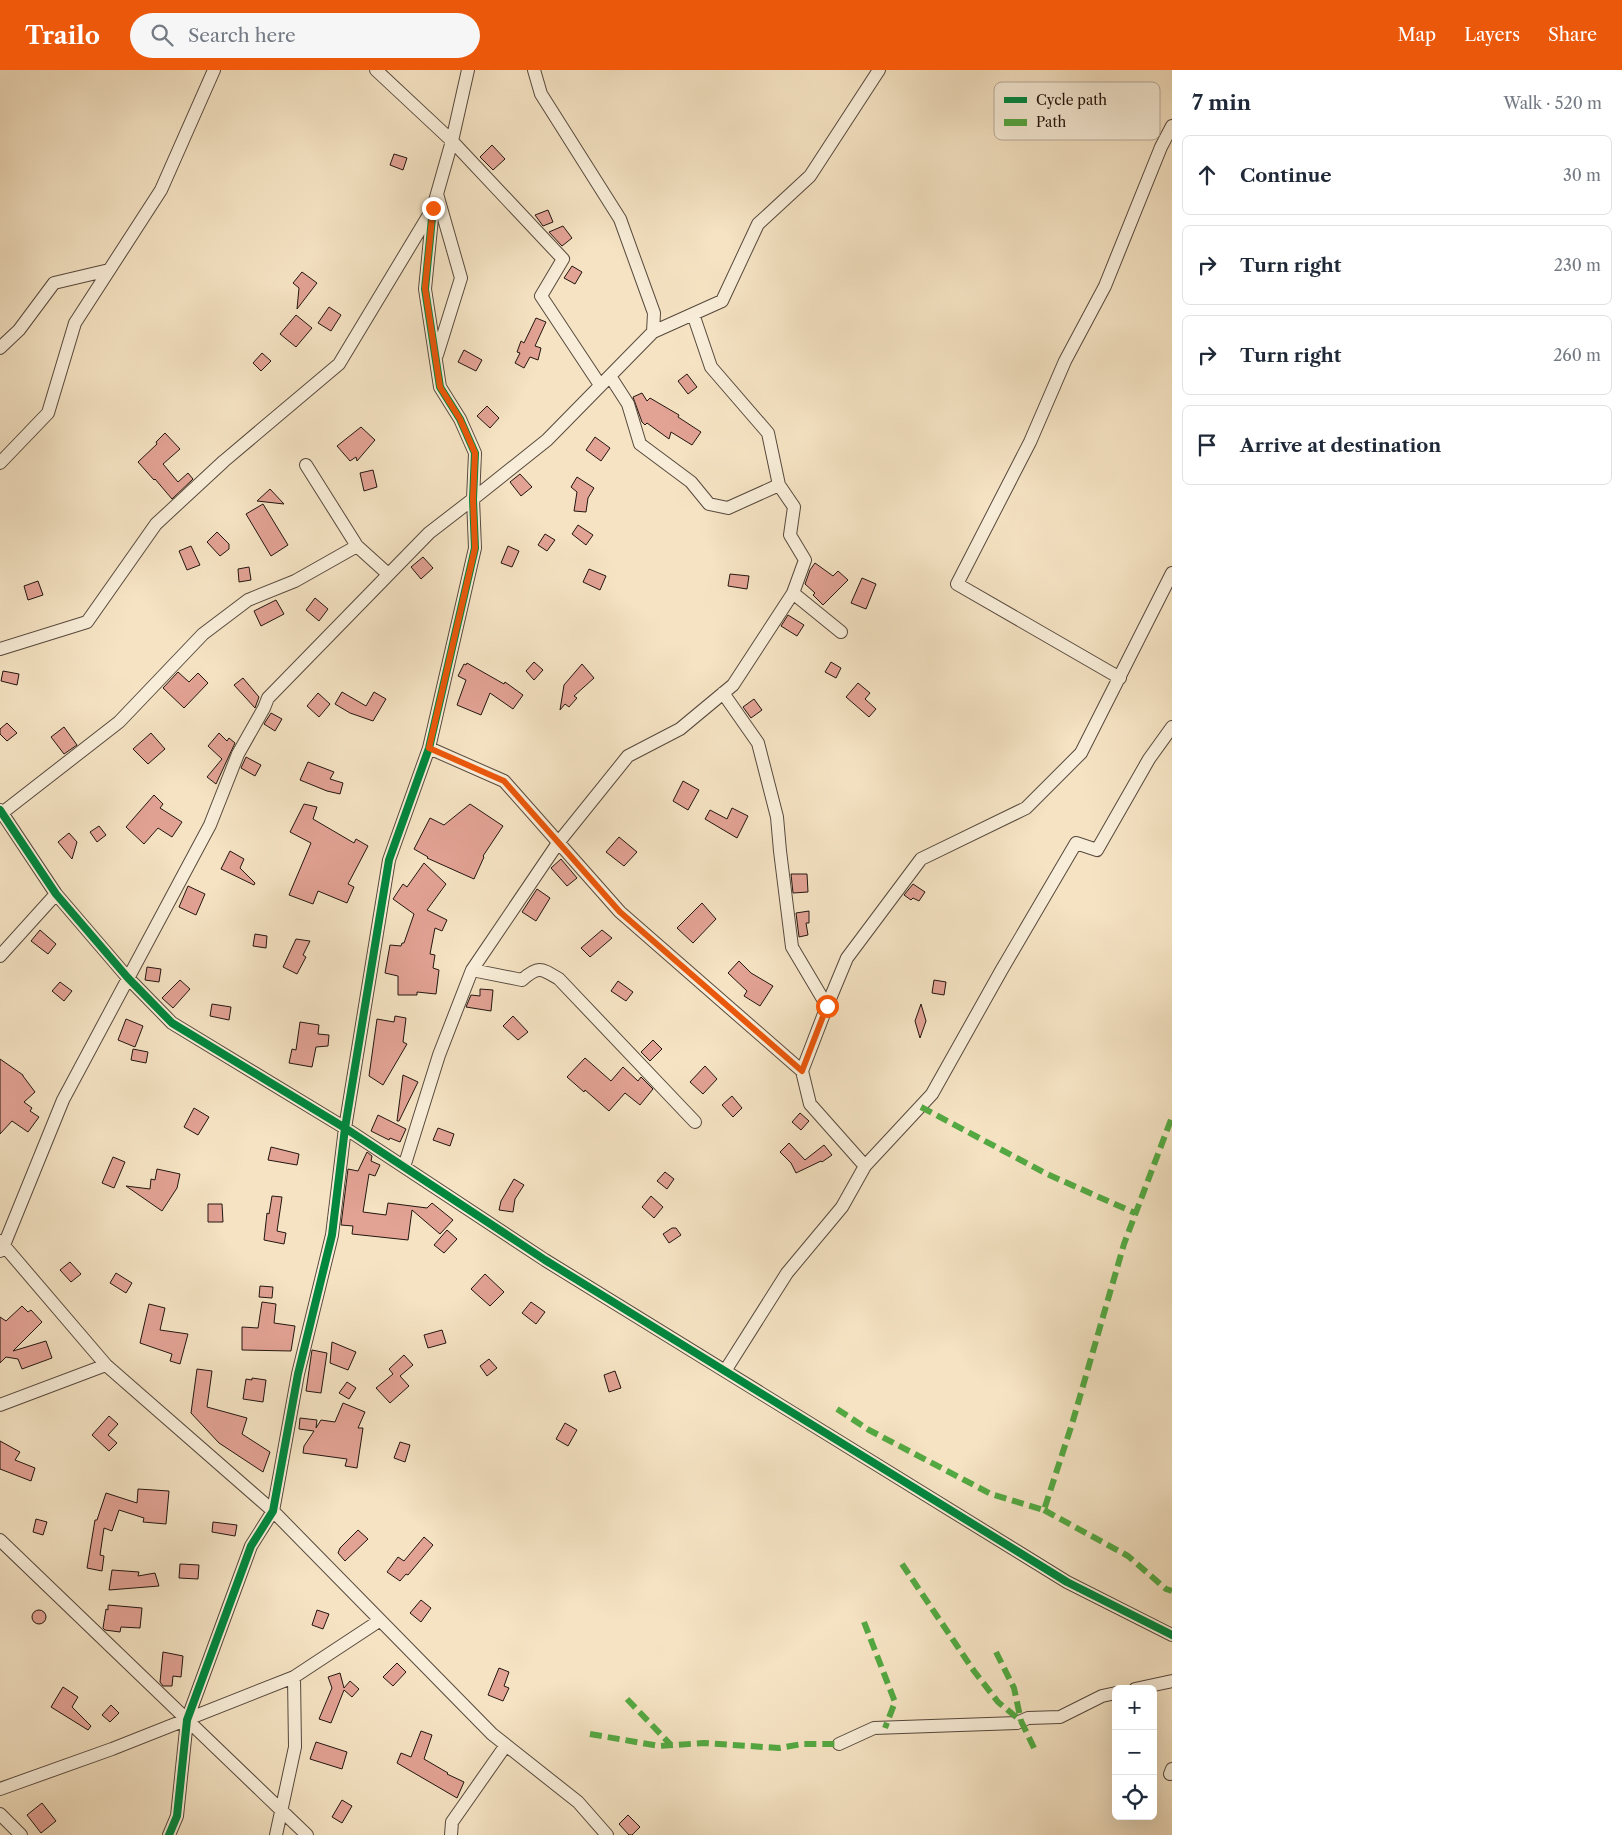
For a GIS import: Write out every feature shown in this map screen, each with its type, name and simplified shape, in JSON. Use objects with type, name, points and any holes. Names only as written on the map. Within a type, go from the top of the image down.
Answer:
[{"type":"street","points":[[0,463],[48,413],[75,323],[161,190],[214,70]]},
{"type":"street","points":[[376,70],[452,142],[563,259],[541,296],[600,385]]},
{"type":"street","points":[[169,1835],[177,1816],[187,1720],[251,1546],[273,1511],[298,1374],[332,1235],[345,1128],[388,860],[429,748],[475,548],[473,499],[475,453],[460,419],[440,387],[425,288],[433,208],[452,142],[468,70]]},
{"type":"street","points":[[534,70],[541,94],[620,219],[654,313],[653,332]]},
{"type":"street","points":[[607,1835],[578,1802],[492,1734],[273,1511],[106,1365],[1,1246],[63,1100],[210,825],[238,754],[268,698],[429,532],[547,440],[653,332],[722,301],[758,224],[810,176],[879,70]]},
{"type":"street","points":[[1120,678],[957,584],[1030,442],[1065,361],[1105,286],[1161,147],[1172,126]]},
{"type":"street","points":[[436,359],[462,278],[437,194]]},
{"type":"street","points":[[0,650],[87,622],[156,524],[224,461],[339,364],[433,208]]},
{"type":"street","points":[[0,348],[19,330],[54,283],[110,270]]},
{"type":"street","points":[[404,1167],[439,1055],[472,970],[558,843],[628,756],[680,729],[733,686],[793,593],[805,560],[790,535],[794,507],[779,485],[768,433],[711,367],[693,314]]},
{"type":"street","points":[[610,376],[628,404],[640,444],[691,482],[709,504],[728,508],[779,485]]},
{"type":"street","points":[[306,465],[356,546],[388,574]]},
{"type":"street","points":[[356,546],[295,581],[248,600],[203,634],[120,722],[1,811],[56,894],[128,978],[172,1023],[345,1128],[545,1260],[1067,1582],[1172,1635]]},
{"type":"street","points":[[865,1166],[810,1104],[802,1071],[847,958],[921,859],[1026,808],[1081,753],[1172,573]]},
{"type":"street","points":[[793,593],[841,632]]},
{"type":"street","points":[[723,693],[758,743],[777,817],[792,947],[827,1006]]},
{"type":"street","points":[[724,1371],[787,1273],[842,1207],[865,1166],[932,1094],[1000,971],[1076,843],[1097,850],[1148,759],[1172,727]]},
{"type":"street","points":[[429,748],[504,781],[620,912],[802,1071]]},
{"type":"street","points":[[0,956],[56,894]]},
{"type":"street","points":[[472,970],[522,980],[533,970],[542,970],[559,979],[695,1122]]},
{"type":"street","points":[[0,1405],[106,1365]]},
{"type":"street","points":[[0,1540],[306,1835]]},
{"type":"street","points":[[0,1789],[294,1678],[379,1620]]},
{"type":"street","points":[[276,1835],[295,1748],[294,1678]]},
{"type":"street","points":[[1154,1685],[1172,1681]]},
{"type":"street","points":[[839,1744],[874,1728],[1017,1724],[1028,1718],[1060,1717],[1102,1696],[1112,1694]]},
{"type":"street","points":[[451,1835],[452,1822],[506,1745]]},
{"type":"street","points":[[0,1814],[21,1835]]},
{"type":"building","points":[[492,145],[505,159],[493,170],[480,157]]},
{"type":"building","points":[[394,154],[407,158],[403,170],[390,165]]},
{"type":"building","points":[[548,210],[553,222],[543,226],[535,215]]},
{"type":"building","points":[[563,226],[572,238],[562,246],[549,232]]},
{"type":"building","points":[[572,266],[582,272],[575,284],[564,278]]},
{"type":"building","points":[[302,272],[317,283],[297,309],[299,288],[293,283]]},
{"type":"building","points":[[329,307],[341,315],[331,331],[318,323]]},
{"type":"building","points":[[296,315],[312,328],[296,347],[280,334]]},
{"type":"building","points":[[536,318],[546,322],[535,346],[541,348],[538,360],[530,357],[524,368],[515,363],[520,353],[517,352],[521,341],[524,343]]},
{"type":"building","points":[[464,350],[482,360],[476,371],[458,362]]},
{"type":"building","points":[[262,353],[271,361],[261,371],[253,363]]},
{"type":"building","points":[[687,374],[697,387],[688,394],[678,381]]},
{"type":"building","points":[[642,393],[647,401],[650,398],[679,415],[678,417],[701,432],[692,445],[671,432],[669,439],[647,423],[645,425],[642,422],[633,397]]},
{"type":"building","points":[[487,406],[499,418],[490,428],[477,416]]},
{"type":"building","points":[[361,427],[375,440],[357,461],[356,457],[350,461],[337,446]]},
{"type":"building","points":[[165,433],[180,449],[163,464],[178,482],[188,473],[193,479],[172,499],[138,462],[157,444],[156,442]]},
{"type":"building","points":[[595,437],[610,448],[601,461],[586,450]]},
{"type":"building","points":[[373,470],[377,487],[364,491],[360,473]]},
{"type":"building","points":[[520,474],[532,487],[521,496],[510,482]]},
{"type":"building","points":[[577,477],[594,488],[588,498],[586,512],[574,511],[577,492],[571,487]]},
{"type":"building","points":[[270,489],[284,504],[257,501]]},
{"type":"building","points":[[263,504],[288,545],[271,556],[246,514]]},
{"type":"building","points":[[578,525],[593,535],[586,545],[572,534]]},
{"type":"building","points":[[217,532],[229,544],[229,549],[220,556],[207,542]]},
{"type":"building","points":[[545,534],[555,540],[547,551],[538,545]]},
{"type":"building","points":[[191,546],[200,565],[187,570],[179,551]]},
{"type":"building","points":[[508,546],[519,551],[512,567],[501,563]]},
{"type":"building","points":[[423,557],[433,568],[421,579],[411,567]]},
{"type":"building","points":[[815,563],[833,576],[838,571],[848,580],[823,605],[813,595],[815,593],[805,584],[810,570]]},
{"type":"building","points":[[249,567],[251,580],[239,582],[238,569]]},
{"type":"building","points":[[589,569],[606,576],[600,590],[583,582]]},
{"type":"building","points":[[730,574],[749,576],[747,589],[728,586]]},
{"type":"building","points":[[862,578],[876,584],[866,609],[851,603]]},
{"type":"building","points":[[38,581],[43,595],[28,600],[24,586]]},
{"type":"building","points":[[315,598],[328,609],[319,621],[306,610]]},
{"type":"building","points":[[276,600],[284,614],[261,626],[254,611]]},
{"type":"building","points":[[788,615],[804,625],[797,636],[781,626]]},
{"type":"building","points":[[534,662],[543,670],[534,680],[526,671]]},
{"type":"building","points":[[831,662],[841,668],[836,678],[825,672]]},
{"type":"building","points":[[467,663],[504,684],[505,682],[523,695],[513,709],[490,693],[481,715],[457,705],[466,680],[458,676],[464,664],[466,665]]},
{"type":"building","points":[[582,664],[594,678],[574,696],[577,698],[569,707],[565,704],[560,710],[564,685]]},
{"type":"building","points":[[3,671],[19,674],[17,685],[1,681]]},
{"type":"building","points":[[178,672],[189,682],[198,673],[208,683],[184,708],[163,688]]},
{"type":"building","points":[[243,678],[259,697],[255,708],[234,685]]},
{"type":"building","points":[[858,683],[870,693],[865,699],[876,709],[869,717],[846,697]]},
{"type":"building","points":[[342,692],[366,706],[374,692],[386,699],[373,721],[350,713],[335,704]]},
{"type":"building","points":[[318,693],[330,704],[319,717],[307,706]]},
{"type":"building","points":[[754,699],[762,710],[751,718],[743,707]]},
{"type":"building","points":[[271,713],[282,719],[275,731],[264,724]]},
{"type":"building","points":[[7,723],[17,733],[7,741],[0,734],[0,729]]},
{"type":"building","points":[[64,727],[77,745],[64,754],[51,737]]},
{"type":"building","points":[[151,733],[165,749],[148,764],[133,749]]},
{"type":"building","points":[[219,733],[227,741],[229,738],[235,743],[216,784],[207,777],[222,759],[208,746]]},
{"type":"building","points":[[246,757],[261,765],[255,776],[241,768]]},
{"type":"building","points":[[308,762],[334,772],[330,779],[343,783],[340,794],[300,780]]},
{"type":"building","points":[[683,781],[699,790],[688,810],[673,801]]},
{"type":"building","points":[[154,795],[163,804],[160,808],[182,822],[172,837],[158,828],[144,844],[126,827]]},
{"type":"building","points":[[304,804],[317,807],[313,819],[354,843],[356,839],[368,846],[348,884],[354,887],[347,903],[318,891],[313,904],[289,895],[311,843],[290,832]]},
{"type":"building","points":[[470,804],[503,826],[483,856],[474,879],[427,858],[414,849],[430,818],[444,825]]},
{"type":"building","points":[[732,808],[748,816],[737,838],[705,819],[710,810],[727,819]]},
{"type":"building","points":[[99,826],[106,835],[97,842],[90,832]]},
{"type":"building","points":[[69,833],[77,842],[72,859],[58,842]]},
{"type":"building","points":[[619,837],[637,852],[624,866],[606,852]]},
{"type":"building","points":[[230,851],[244,859],[240,868],[255,883],[254,885],[221,869]]},
{"type":"building","points":[[561,859],[577,878],[567,886],[551,868]]},
{"type":"building","points":[[424,863],[446,884],[427,910],[447,920],[442,931],[435,928],[430,954],[435,955],[433,968],[439,970],[436,994],[417,992],[417,995],[398,995],[398,976],[385,973],[390,945],[401,946],[404,943],[414,914],[393,899],[403,884],[407,887]]},
{"type":"building","points":[[791,874],[807,874],[808,892],[793,893]]},
{"type":"building","points":[[913,884],[925,892],[919,901],[913,898],[911,900],[904,895]]},
{"type":"building","points":[[188,886],[205,894],[196,915],[179,907]]},
{"type":"building","points":[[537,889],[550,898],[536,921],[522,912]]},
{"type":"building","points":[[702,903],[716,919],[693,943],[677,928]]},
{"type":"building","points":[[809,911],[809,923],[806,923],[808,935],[799,937],[796,913]]},
{"type":"building","points":[[40,930],[56,944],[48,954],[31,941]]},
{"type":"building","points":[[602,930],[612,938],[590,957],[581,948]]},
{"type":"building","points":[[255,934],[267,936],[266,948],[253,946]]},
{"type":"building","points":[[296,939],[310,941],[303,955],[306,957],[297,974],[283,967]]},
{"type":"building","points":[[739,961],[751,973],[773,986],[760,1006],[744,996],[747,991],[728,973]]},
{"type":"building","points":[[147,967],[161,969],[159,982],[145,980]]},
{"type":"building","points":[[180,980],[190,989],[173,1008],[162,998]]},
{"type":"building","points":[[934,980],[946,982],[944,995],[932,993]]},
{"type":"building","points":[[618,981],[633,992],[626,1001],[611,991]]},
{"type":"building","points":[[60,982],[72,991],[64,1001],[52,991]]},
{"type":"building","points":[[480,989],[493,990],[491,1011],[466,1007],[471,995],[480,996]]},
{"type":"building","points":[[212,1004],[231,1007],[229,1020],[210,1016]]},
{"type":"building","points":[[921,1004],[926,1021],[920,1038],[915,1021]]},
{"type":"building","points":[[395,1016],[406,1018],[403,1042],[407,1044],[383,1085],[369,1076],[377,1019],[394,1022]]},
{"type":"building","points":[[513,1016],[528,1032],[518,1040],[503,1026]]},
{"type":"building","points":[[126,1019],[143,1026],[135,1047],[118,1040]]},
{"type":"building","points":[[300,1022],[319,1025],[318,1034],[329,1035],[328,1046],[316,1047],[312,1067],[289,1063],[292,1049],[296,1050]]},
{"type":"building","points":[[653,1040],[662,1049],[650,1061],[641,1052]]},
{"type":"building","points":[[133,1049],[148,1052],[146,1063],[131,1060]]},
{"type":"building","points":[[585,1058],[611,1081],[623,1067],[638,1081],[641,1077],[653,1089],[640,1105],[625,1093],[609,1111],[567,1077]]},
{"type":"building","points":[[0,1059],[23,1075],[35,1092],[24,1102],[32,1108],[30,1111],[39,1117],[28,1132],[12,1121],[0,1134]]},
{"type":"building","points":[[705,1066],[717,1079],[703,1094],[690,1082]]},
{"type":"building","points":[[403,1075],[418,1082],[399,1121],[397,1121]]},
{"type":"building","points":[[732,1096],[742,1108],[733,1117],[722,1105]]},
{"type":"building","points":[[194,1108],[209,1117],[198,1135],[184,1127]]},
{"type":"building","points":[[800,1113],[809,1121],[801,1130],[792,1122]]},
{"type":"building","points":[[378,1115],[406,1129],[400,1142],[390,1138],[389,1140],[371,1131]]},
{"type":"building","points":[[438,1128],[454,1134],[450,1146],[433,1140]]},
{"type":"building","points":[[789,1143],[805,1160],[824,1145],[832,1155],[822,1162],[796,1173],[791,1163],[780,1152]]},
{"type":"building","points":[[271,1147],[299,1154],[297,1165],[268,1160]]},
{"type":"building","points":[[367,1152],[372,1156],[371,1161],[380,1165],[375,1176],[369,1174],[363,1212],[386,1215],[388,1203],[427,1208],[432,1203],[453,1220],[440,1234],[412,1210],[408,1240],[352,1234],[353,1226],[341,1225],[348,1169],[358,1171]]},
{"type":"building","points":[[113,1157],[125,1162],[114,1188],[102,1183]]},
{"type":"building","points":[[157,1169],[180,1174],[177,1188],[162,1211],[126,1186],[150,1189],[151,1179],[155,1180]]},
{"type":"building","points":[[665,1172],[674,1179],[667,1189],[657,1181]]},
{"type":"building","points":[[514,1179],[524,1185],[515,1199],[513,1212],[499,1210],[501,1201]]},
{"type":"building","points":[[272,1196],[282,1197],[277,1231],[286,1233],[284,1244],[264,1240],[267,1213],[269,1214]]},
{"type":"building","points":[[651,1196],[663,1207],[654,1218],[642,1207]]},
{"type":"building","points":[[208,1204],[222,1204],[223,1222],[208,1222]]},
{"type":"building","points":[[672,1228],[676,1228],[681,1235],[669,1243],[663,1234]]},
{"type":"building","points":[[447,1230],[457,1239],[444,1253],[434,1245]]},
{"type":"building","points":[[70,1262],[81,1274],[71,1282],[60,1270]]},
{"type":"building","points":[[116,1273],[132,1283],[126,1293],[110,1283]]},
{"type":"building","points":[[485,1274],[504,1292],[490,1306],[471,1289]]},
{"type":"building","points":[[260,1286],[273,1287],[272,1298],[259,1297]]},
{"type":"building","points":[[262,1302],[276,1304],[274,1323],[295,1326],[291,1351],[242,1350],[242,1327],[258,1328]]},
{"type":"building","points":[[531,1302],[545,1312],[536,1324],[522,1313]]},
{"type":"building","points":[[149,1304],[165,1308],[160,1330],[188,1334],[180,1364],[170,1361],[172,1354],[140,1343]]},
{"type":"building","points":[[22,1306],[28,1312],[31,1310],[42,1322],[13,1351],[46,1341],[52,1358],[22,1369],[18,1359],[6,1357],[0,1363],[0,1317],[6,1321]]},
{"type":"building","points":[[442,1330],[446,1343],[428,1348],[424,1335]]},
{"type":"building","points":[[332,1342],[356,1352],[348,1370],[330,1363]]},
{"type":"building","points":[[312,1350],[327,1353],[321,1393],[306,1391]]},
{"type":"building","points":[[404,1355],[413,1365],[400,1376],[409,1386],[390,1403],[376,1388],[393,1374],[389,1369]]},
{"type":"building","points":[[489,1359],[497,1368],[487,1376],[480,1366]]},
{"type":"building","points":[[197,1369],[212,1371],[207,1407],[247,1418],[242,1434],[270,1452],[263,1472],[219,1443],[191,1413]]},
{"type":"building","points":[[615,1371],[621,1388],[609,1392],[604,1375]]},
{"type":"building","points":[[252,1378],[266,1380],[263,1402],[243,1399],[246,1379],[252,1380]]},
{"type":"building","points":[[347,1382],[356,1388],[349,1399],[339,1393]]},
{"type":"building","points":[[343,1403],[365,1412],[358,1428],[363,1428],[357,1468],[345,1466],[347,1459],[303,1453],[304,1446],[314,1431],[299,1429],[300,1418],[317,1420],[316,1428],[321,1420],[335,1422]]},
{"type":"building","points":[[109,1416],[118,1424],[108,1435],[117,1443],[109,1451],[92,1435]]},
{"type":"building","points":[[565,1423],[577,1430],[568,1446],[556,1439]]},
{"type":"building","points":[[0,1441],[20,1452],[15,1460],[35,1468],[31,1481],[0,1469]]},
{"type":"building","points":[[400,1442],[410,1445],[405,1462],[394,1458]]},
{"type":"building","points":[[138,1489],[169,1491],[166,1524],[143,1522],[144,1518],[119,1510],[112,1531],[104,1528],[100,1555],[104,1556],[102,1571],[87,1568],[95,1520],[97,1520],[106,1493],[137,1503]]},
{"type":"building","points":[[36,1519],[47,1522],[43,1535],[33,1532]]},
{"type":"building","points":[[213,1522],[237,1525],[235,1536],[212,1532]]},
{"type":"building","points":[[358,1530],[368,1539],[345,1561],[338,1553],[340,1548]]},
{"type":"building","points":[[424,1537],[433,1545],[408,1575],[406,1574],[400,1581],[387,1572],[398,1557],[404,1561]]},
{"type":"building","points":[[180,1564],[199,1565],[198,1579],[179,1578]]},
{"type":"building","points":[[112,1570],[139,1572],[138,1576],[155,1573],[159,1586],[109,1590]]},
{"type":"building","points":[[421,1600],[431,1608],[421,1622],[410,1613]]},
{"type":"building","points":[[108,1605],[142,1608],[140,1628],[121,1627],[120,1632],[105,1630],[103,1628]]},
{"type":"building","points":[[36,1610],[42,1610],[46,1617],[42,1624],[36,1624],[32,1620],[32,1614]]},
{"type":"building","points":[[317,1610],[329,1614],[323,1629],[312,1625]]},
{"type":"building","points":[[163,1652],[183,1656],[181,1677],[173,1676],[172,1686],[163,1686],[160,1682]]},
{"type":"building","points":[[397,1663],[406,1672],[393,1686],[383,1677]]},
{"type":"building","points":[[499,1668],[509,1672],[504,1686],[509,1688],[503,1701],[488,1695]]},
{"type":"building","points":[[340,1673],[344,1688],[350,1681],[359,1689],[352,1697],[344,1690],[331,1723],[319,1719],[332,1688],[328,1677]]},
{"type":"building","points":[[63,1687],[78,1697],[72,1707],[91,1726],[88,1730],[51,1707]]},
{"type":"building","points":[[111,1705],[119,1713],[110,1722],[102,1715]]},
{"type":"building","points":[[421,1731],[432,1735],[424,1759],[447,1774],[464,1782],[457,1798],[397,1763],[401,1753],[411,1757]]},
{"type":"building","points":[[316,1742],[347,1752],[342,1769],[310,1759]]},
{"type":"building","points":[[342,1800],[352,1806],[342,1823],[332,1817]]},
{"type":"building","points":[[42,1803],[56,1821],[41,1833],[27,1815]]},
{"type":"building","points":[[628,1815],[640,1827],[632,1835],[629,1835],[619,1824]]},
{"type":"marked path","points":[[921,1107],[1047,1174],[1135,1213]]},
{"type":"marked path","points":[[837,1409],[869,1430],[991,1494],[1044,1510],[1072,1424],[1124,1244],[1172,1117]]},
{"type":"marked path","points":[[1044,1510],[1128,1556],[1166,1589],[1172,1591]]},
{"type":"marked path","points":[[902,1564],[974,1671],[998,1702],[1021,1721],[1036,1752]]},
{"type":"marked path","points":[[864,1622],[895,1702],[885,1728]]},
{"type":"marked path","points":[[996,1652],[1014,1688],[1021,1721]]},
{"type":"marked path","points":[[627,1699],[671,1745]]},
{"type":"marked path","points":[[590,1734],[659,1746],[704,1743],[779,1748],[802,1744],[839,1744]]},
{"type":"cycle path","points":[[169,1835],[177,1816],[187,1720],[251,1546],[273,1511],[298,1374],[332,1235],[345,1128],[389,860],[429,748],[475,548],[473,499],[475,453],[460,419],[440,387],[425,289],[433,208]]},
{"type":"cycle path","points":[[0,810],[56,894],[128,978],[172,1023],[345,1128],[545,1260],[1067,1582],[1172,1635]]},
{"type":"route","points":[[433,208],[425,288],[440,387],[460,419],[475,453],[473,499],[475,548],[429,748],[504,781],[620,912],[802,1071],[827,1006]]}]
